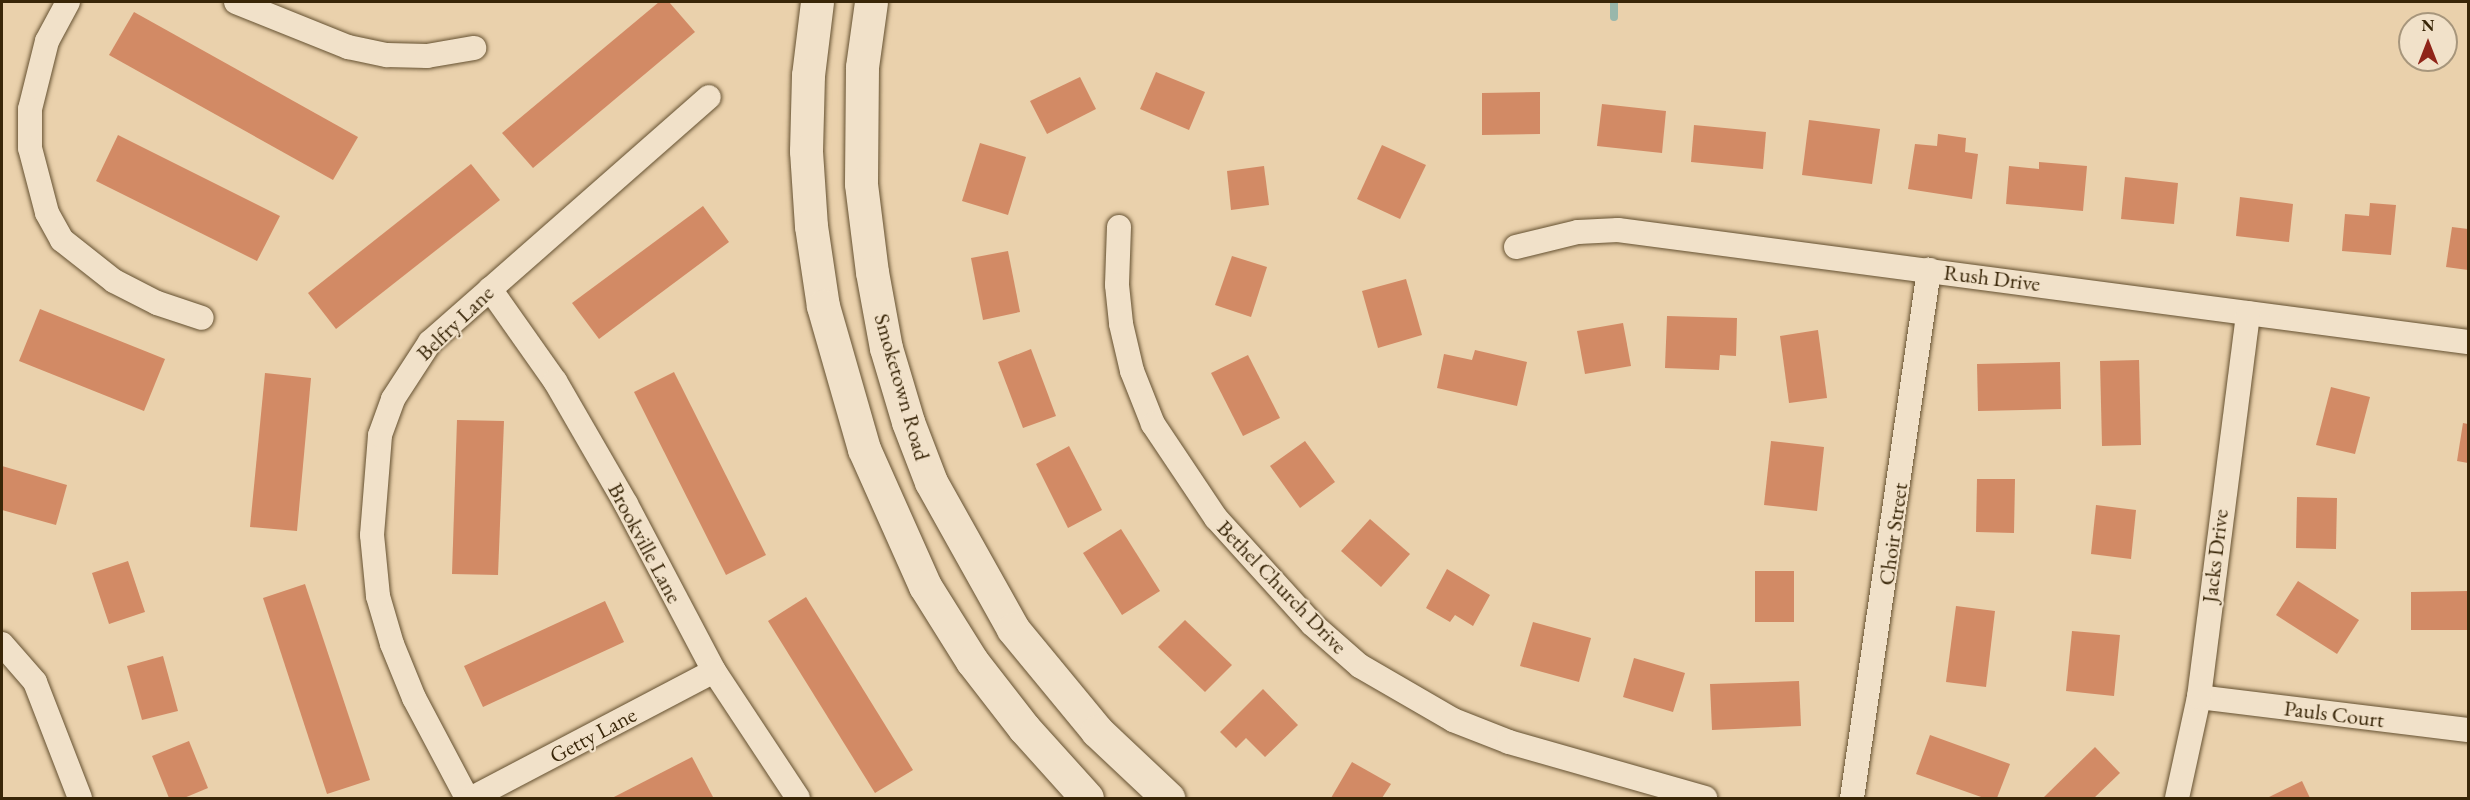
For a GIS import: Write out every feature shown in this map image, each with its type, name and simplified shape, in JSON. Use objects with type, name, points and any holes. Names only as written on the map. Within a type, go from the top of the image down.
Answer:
[{"type":"main road","points":[[817,2],[808,75],[806,151],[811,226],[823,306],[864,449],[925,586],[972,661],[1024,728],[1088,798]]},
{"type":"main road","name":"Smoketown Road","points":[[871,2],[862,67],[861,184],[886,348],[908,422],[931,482],[1013,629],[1097,732],[1168,798]]},
{"type":"street","points":[[68,2],[47,40],[30,109],[30,148],[47,213],[62,240],[114,280],[157,303],[202,318]]},
{"type":"street","points":[[236,2],[348,47],[387,55],[427,56],[474,48]]},
{"type":"street","name":"Belfry Lane","points":[[467,798],[414,698],[392,644],[377,585],[372,535],[373,485],[380,435],[393,399],[411,366],[430,342],[709,97]]},
{"type":"street","name":"Bethel Church Drive","points":[[1119,227],[1117,285],[1121,324],[1132,371],[1153,424],[1216,518],[1312,624],[1360,666],[1453,720],[1509,742],[1705,798]]},
{"type":"street","name":"Rush Drive","points":[[1516,247],[1578,232],[1617,230],[2469,342]]},
{"type":"street","name":"Choir Street","points":[[1852,798],[1929,270]]},
{"type":"street","name":"Brookville Lane","points":[[490,289],[573,412],[627,504],[714,671],[798,798]]},
{"type":"street","name":"Jacks Drive","points":[[2177,798],[2199,697],[2248,313]]},
{"type":"street","points":[[2,644],[35,682],[80,798]]},
{"type":"street","name":"Getty Lane","points":[[472,798],[714,671]]},
{"type":"street","name":"Pauls Court","points":[[2199,697],[2469,730]]},
{"type":"building","points":[[659,2],[669,2],[695,32],[533,168],[502,133]]},
{"type":"building","points":[[134,12],[358,137],[333,180],[109,55]]},
{"type":"building","points":[[1156,72],[1205,92],[1189,130],[1140,109]]},
{"type":"building","points":[[1080,77],[1096,109],[1047,134],[1030,101]]},
{"type":"building","points":[[1540,92],[1540,134],[1482,135],[1482,93]]},
{"type":"building","points":[[1602,104],[1666,111],[1662,153],[1597,146]]},
{"type":"building","points":[[1809,120],[1880,129],[1872,184],[1802,175]]},
{"type":"building","points":[[1694,125],[1766,132],[1763,169],[1691,162]]},
{"type":"building","points":[[1938,134],[1966,138],[1965,152],[1978,154],[1972,199],[1908,189],[1915,144],[1937,146]]},
{"type":"building","points":[[118,135],[280,216],[257,261],[96,181]]},
{"type":"building","points":[[980,143],[1026,157],[1008,215],[962,201]]},
{"type":"building","points":[[1382,145],[1426,165],[1400,219],[1357,199]]},
{"type":"building","points":[[2039,162],[2087,166],[2083,211],[2006,204],[2009,166],[2039,169]]},
{"type":"building","points":[[471,164],[500,200],[336,329],[308,293]]},
{"type":"building","points":[[1264,166],[1269,205],[1231,210],[1227,171]]},
{"type":"building","points":[[2125,177],[2178,183],[2174,224],[2121,219]]},
{"type":"building","points":[[2240,197],[2293,204],[2289,242],[2236,236]]},
{"type":"building","points":[[2370,203],[2396,205],[2391,255],[2342,251],[2345,214],[2369,216]]},
{"type":"building","points":[[703,206],[729,242],[599,339],[572,303]]},
{"type":"building","points":[[2452,227],[2468,229],[2468,270],[2446,267]]},
{"type":"building","points":[[1008,251],[1020,312],[983,320],[971,258]]},
{"type":"building","points":[[1232,256],[1267,267],[1251,317],[1215,305]]},
{"type":"building","points":[[1406,279],[1422,335],[1378,348],[1362,291]]},
{"type":"building","points":[[40,309],[165,359],[144,411],[19,361]]},
{"type":"building","points":[[1667,316],[1737,318],[1736,356],[1720,355],[1719,370],[1665,368]]},
{"type":"building","points":[[1623,323],[1631,366],[1585,374],[1577,331]]},
{"type":"building","points":[[1818,330],[1827,398],[1789,403],[1780,336]]},
{"type":"building","points":[[1031,349],[1056,416],[1023,428],[998,362]]},
{"type":"building","points":[[1475,350],[1527,362],[1517,406],[1437,388],[1444,354],[1472,360]]},
{"type":"building","points":[[1248,355],[1280,418],[1243,436],[1211,373]]},
{"type":"building","points":[[2139,360],[2141,445],[2102,446],[2100,361]]},
{"type":"building","points":[[2060,362],[2061,409],[1978,411],[1977,364]]},
{"type":"building","points":[[674,372],[766,555],[726,575],[634,392]]},
{"type":"building","points":[[265,373],[311,378],[297,531],[250,527]]},
{"type":"building","points":[[2331,387],[2370,397],[2355,454],[2316,445]]},
{"type":"building","points":[[457,420],[504,421],[498,575],[452,574]]},
{"type":"building","points":[[2463,423],[2468,424],[2468,463],[2457,461]]},
{"type":"building","points":[[1305,441],[1335,482],[1300,508],[1270,466]]},
{"type":"building","points":[[1771,441],[1824,447],[1817,511],[1764,505]]},
{"type":"building","points":[[1069,446],[1102,510],[1068,528],[1036,464]]},
{"type":"building","points":[[2,466],[67,485],[56,525],[2,510]]},
{"type":"building","points":[[1977,479],[2015,479],[2014,533],[1976,532]]},
{"type":"building","points":[[2297,497],[2337,498],[2336,549],[2296,548]]},
{"type":"building","points":[[2096,505],[2136,510],[2131,559],[2091,554]]},
{"type":"building","points":[[1370,519],[1410,554],[1381,587],[1341,551]]},
{"type":"building","points":[[1121,529],[1160,591],[1122,615],[1083,553]]},
{"type":"building","points":[[128,561],[145,612],[109,624],[92,573]]},
{"type":"building","points":[[1447,569],[1490,595],[1473,626],[1455,615],[1450,622],[1426,608]]},
{"type":"building","points":[[1755,571],[1794,571],[1794,622],[1755,622]]},
{"type":"building","points":[[2298,581],[2359,620],[2337,654],[2276,615]]},
{"type":"building","points":[[305,584],[370,780],[327,794],[263,598]]},
{"type":"building","points":[[2468,591],[2468,630],[2411,630],[2411,592]]},
{"type":"building","points":[[806,597],[913,770],[875,793],[768,621]]},
{"type":"building","points":[[605,601],[624,642],[483,707],[464,666]]},
{"type":"building","points":[[1956,606],[1995,611],[1986,687],[1946,682]]},
{"type":"building","points":[[1185,620],[1232,665],[1205,692],[1158,647]]},
{"type":"building","points":[[1533,622],[1591,638],[1579,682],[1520,666]]},
{"type":"building","points":[[2072,631],[2120,635],[2114,696],[2066,691]]},
{"type":"building","points":[[163,656],[178,711],[142,720],[127,666]]},
{"type":"building","points":[[1634,658],[1685,673],[1673,712],[1623,697]]},
{"type":"building","points":[[1799,681],[1801,726],[1712,730],[1710,684]]},
{"type":"building","points":[[1263,689],[1298,725],[1265,757],[1246,738],[1236,748],[1220,732]]},
{"type":"building","points":[[1930,735],[2010,764],[1997,798],[1984,798],[1916,774]]},
{"type":"building","points":[[189,741],[208,788],[184,798],[169,798],[152,756]]},
{"type":"building","points":[[2095,747],[2120,773],[2094,798],[2043,798]]},
{"type":"building","points":[[692,757],[713,797],[612,798]]},
{"type":"building","points":[[1352,762],[1391,784],[1382,798],[1331,798]]},
{"type":"building","points":[[2302,781],[2310,798],[2267,798]]},
{"type":"waterway","points":[[1614,2],[1614,17]]}]
